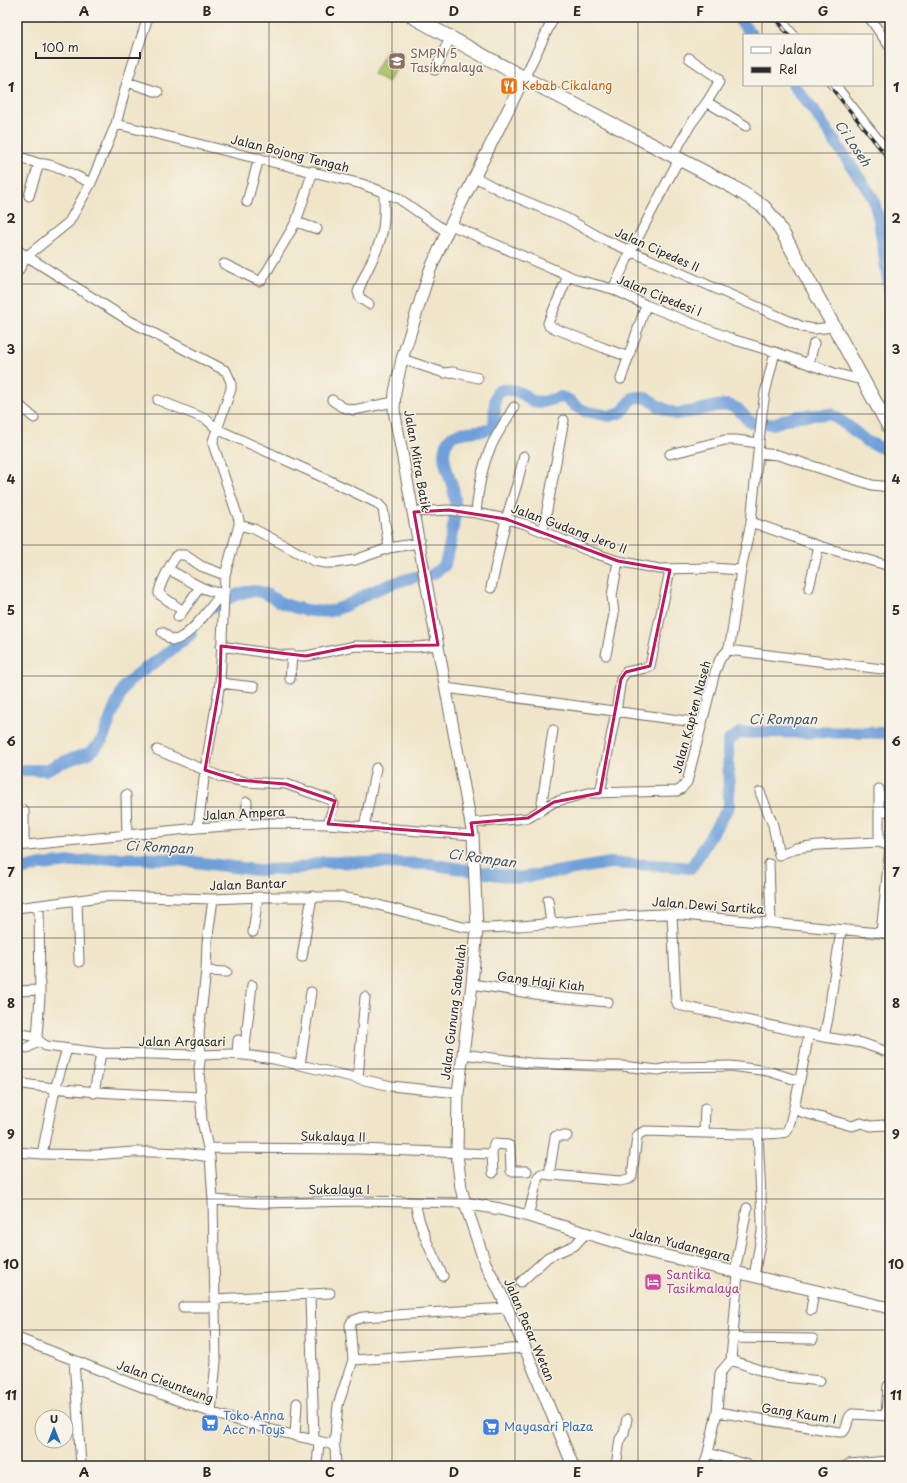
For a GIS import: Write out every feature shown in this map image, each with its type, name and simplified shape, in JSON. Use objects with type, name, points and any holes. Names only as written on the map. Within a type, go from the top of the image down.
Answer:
[{"type":"highway","points":[[413,17],[430,22],[450,38],[733,187],[764,207],[776,222],[786,239],[890,429]]},
{"type":"main road","name":"Jalan Mitra Batik","points":[[471,823],[414,512],[395,418],[394,402],[402,359],[430,270],[449,228],[524,78]]},
{"type":"main road","name":"Jalan Gunung Sabeulah","points":[[465,1203],[461,1188],[457,1154],[458,1093],[472,984],[477,929],[475,863],[471,823]]},
{"type":"main road","name":"Jalan Yudanegara","points":[[465,1203],[528,1216],[649,1252],[890,1308]]},
{"type":"main road","name":"Jalan Pasar Wetan","points":[[465,1203],[485,1263],[524,1348],[573,1466]]},
{"type":"street","points":[[17,273],[27,256],[69,222],[91,183],[116,124],[127,82],[148,17]]},
{"type":"street","points":[[524,78],[554,17]]},
{"type":"street","points":[[778,17],[792,34]]},
{"type":"street","points":[[869,17],[890,48]]},
{"type":"street","points":[[435,70],[450,38]]},
{"type":"street","points":[[613,290],[691,124],[719,83],[719,80],[689,58]]},
{"type":"street","points":[[127,82],[158,92]]},
{"type":"street","points":[[836,86],[890,155]]},
{"type":"street","points":[[707,102],[746,126]]},
{"type":"street","name":"Jalan Bojong Tengah","points":[[116,124],[362,184],[398,198],[449,228]]},
{"type":"street","points":[[17,156],[40,164],[52,166],[91,183]]},
{"type":"street","points":[[247,202],[259,158]]},
{"type":"street","points":[[29,196],[40,164]]},
{"type":"street","points":[[224,264],[261,281],[269,270],[296,222],[313,172]]},
{"type":"street","name":"Jalan Cipedes II","points":[[475,177],[501,191],[566,218],[601,238],[803,327],[814,329],[834,327]]},
{"type":"street","points":[[369,304],[360,298],[358,292],[379,243],[383,229],[385,211],[384,193]]},
{"type":"street","points":[[296,222],[317,229]]},
{"type":"street","name":"Jalan Cipedesi I","points":[[449,228],[578,280],[613,290],[646,305],[734,340],[775,352],[834,373],[862,380]]},
{"type":"street","points":[[17,250],[128,320],[226,371],[231,382],[231,389],[213,441],[213,448],[239,520],[239,525],[225,575],[220,683],[198,828]]},
{"type":"street","points":[[568,276],[548,323],[549,326],[630,357]]},
{"type":"street","points":[[621,379],[630,357],[646,305]]},
{"type":"street","points":[[809,364],[814,342]]},
{"type":"street","name":"Jalan Kapten Naseh","points":[[471,823],[528,818],[558,801],[583,794],[677,791],[687,782],[714,672],[720,659],[728,650],[741,570],[751,522],[765,393],[775,352]]},
{"type":"street","points":[[402,359],[444,373],[453,372],[478,378]]},
{"type":"street","points":[[158,400],[206,418],[217,429],[377,503],[383,509],[389,548]]},
{"type":"street","points":[[332,400],[342,408],[353,410],[394,402]]},
{"type":"street","points":[[17,403],[34,418]]},
{"type":"street","points":[[476,513],[485,462],[496,436],[514,407]]},
{"type":"street","points":[[543,531],[564,420]]},
{"type":"street","points":[[670,454],[725,440],[759,443]]},
{"type":"street","points":[[758,453],[778,455],[872,485],[890,487]]},
{"type":"street","points":[[491,588],[506,519],[524,456]]},
{"type":"street","name":"Jalan Gudang Jero II","points":[[414,512],[454,510],[506,519],[525,524],[591,552],[618,561],[659,569],[670,570],[712,568],[741,570]]},
{"type":"street","points":[[751,522],[820,546],[890,566]]},
{"type":"street","points":[[239,525],[254,529],[314,561],[325,563],[335,564],[355,560],[389,548],[419,543]]},
{"type":"street","points":[[810,588],[820,546]]},
{"type":"street","points":[[200,587],[181,614],[159,594],[159,589],[177,555],[185,555],[201,566],[225,575]]},
{"type":"street","points":[[606,655],[614,614],[612,596],[618,561]]},
{"type":"street","points":[[169,570],[224,598]]},
{"type":"street","points":[[600,793],[623,675],[626,672],[650,666],[670,570]]},
{"type":"street","points":[[162,632],[172,640],[177,640],[194,628],[224,598]]},
{"type":"street","points":[[221,646],[306,656],[355,646],[417,647],[438,645]]},
{"type":"street","name":"Jalan Kapten Naseh","points":[[728,650],[890,670]]},
{"type":"street","points":[[290,679],[292,655]]},
{"type":"street","points":[[220,683],[254,687]]},
{"type":"street","points":[[446,688],[701,723]]},
{"type":"street","points":[[541,810],[553,730]]},
{"type":"street","points":[[157,750],[221,776],[236,780],[286,784],[331,800],[334,804],[328,824]]},
{"type":"street","points":[[364,827],[376,768]]},
{"type":"street","points":[[879,842],[880,789]]},
{"type":"street","points":[[760,792],[773,825],[779,855],[801,847],[879,842],[890,847],[885,934]]},
{"type":"street","points":[[126,795],[127,835]]},
{"type":"street","points":[[246,825],[247,802]]},
{"type":"street","points":[[21,845],[24,810]]},
{"type":"street","points":[[879,813],[890,810]]},
{"type":"street","name":"Jalan Ampera","points":[[21,845],[198,828],[271,823],[328,824],[473,836]]},
{"type":"street","points":[[769,864],[771,923]]},
{"type":"street","name":"Jalan Bantar","points":[[17,908],[109,896],[213,899],[312,896],[359,900],[463,927],[477,929]]},
{"type":"street","points":[[302,957],[312,896]]},
{"type":"street","points":[[253,932],[258,897]]},
{"type":"street","points":[[211,1412],[216,1374],[213,1200],[209,1153],[202,1120],[200,1097],[199,1035],[206,971],[207,943],[213,899]]},
{"type":"street","points":[[77,900],[79,962]]},
{"type":"street","points":[[548,900],[551,924]]},
{"type":"street","points":[[27,1048],[38,1039],[40,990],[39,906]]},
{"type":"street","name":"Jalan Dewi Sartika","points":[[477,929],[551,924],[646,914],[672,914],[885,934]]},
{"type":"street","points":[[672,914],[676,1000],[678,1005],[809,1034],[862,1043],[890,1053]]},
{"type":"street","points":[[824,1037],[841,930]]},
{"type":"street","points":[[206,971],[227,972]]},
{"type":"street","name":"Gang Haji Kiah","points":[[472,984],[554,997],[608,1002]]},
{"type":"street","points":[[240,1055],[252,985]]},
{"type":"street","points":[[17,991],[40,990]]},
{"type":"street","points":[[300,1065],[311,992]]},
{"type":"street","points":[[358,1078],[365,997]]},
{"type":"street","name":"Jalan Argasari","points":[[17,1033],[38,1039],[46,1046],[67,1049],[101,1053],[200,1056],[240,1055],[274,1059],[390,1086],[458,1093]]},
{"type":"street","points":[[528,1216],[538,1177],[541,1174],[624,1180],[632,1176],[637,1137],[642,1132],[786,1133],[794,1109],[809,1034]]},
{"type":"street","points":[[238,1040],[240,1055]]},
{"type":"street","points":[[42,1154],[54,1089],[67,1049]]},
{"type":"street","points":[[94,1093],[101,1053]]},
{"type":"street","points":[[463,1054],[530,1062],[622,1066],[660,1070],[672,1067],[731,1066],[768,1071],[799,1081]]},
{"type":"street","points":[[17,1083],[94,1093],[200,1097]]},
{"type":"street","points":[[704,1133],[705,1108]]},
{"type":"street","points":[[794,1109],[852,1126],[861,1123],[870,1126],[890,1126]]},
{"type":"street","points":[[754,1276],[762,1226],[758,1134]]},
{"type":"street","points":[[550,1175],[554,1137],[567,1136]]},
{"type":"street","points":[[493,1173],[492,1154],[494,1144],[509,1145],[511,1171],[527,1170]]},
{"type":"street","name":"Sukalaya II","points":[[17,1152],[94,1155],[133,1152],[209,1153],[359,1149],[457,1154],[492,1154]]},
{"type":"street","name":"Sukalaya I","points":[[213,1200],[261,1203],[359,1201],[465,1203]]},
{"type":"street","points":[[415,1202],[420,1224],[428,1246],[443,1276]]},
{"type":"street","points":[[704,1466],[717,1412],[720,1372],[730,1360],[736,1272],[747,1208]]},
{"type":"street","points":[[521,1282],[548,1257],[576,1246],[586,1233]]},
{"type":"street","points":[[811,1310],[814,1290]]},
{"type":"street","points":[[183,1307],[330,1294]]},
{"type":"street","points":[[310,1295],[317,1466]]},
{"type":"street","points":[[336,1466],[334,1446],[338,1405],[353,1360],[350,1325],[352,1321],[371,1316],[506,1308]]},
{"type":"street","name":"Jalan Cieunteung","points":[[17,1338],[110,1375],[211,1412],[334,1446]]},
{"type":"street","points":[[732,1338],[813,1339]]},
{"type":"street","points":[[353,1360],[524,1348]]},
{"type":"street","points":[[74,1360],[81,1466]]},
{"type":"street","points":[[730,1360],[777,1376],[820,1381]]},
{"type":"street","points":[[888,1386],[888,1416]]},
{"type":"street","points":[[295,1436],[297,1403]]},
{"type":"street","name":"Gang Kaum I","points":[[717,1412],[839,1432],[843,1432],[846,1429],[849,1417],[852,1414],[888,1416]]},
{"type":"street","points":[[616,1466],[620,1439],[624,1433],[627,1419]]},
{"type":"street","points":[[708,1453],[752,1466]]},
{"type":"street","points":[[846,1466],[849,1464],[890,1461]]},
{"type":"highlighted area","points":[[449,510],[506,519],[618,561],[670,570],[650,666],[626,672],[621,679],[600,793],[554,802],[528,818],[471,823],[473,835],[328,824],[335,801],[286,784],[236,780],[205,770],[220,683],[221,646],[306,656],[355,646],[438,645],[414,512]]},
{"type":"green space","points":[[388,49],[403,57],[388,82],[373,74]]},
{"type":"waterway","name":"Ci Loseh","points":[[737,17],[751,34]]},
{"type":"waterway","name":"Ci Loseh","points":[[794,86],[814,111],[873,198],[879,220],[890,294]]},
{"type":"waterway","points":[[433,574],[445,565],[452,534],[455,511],[453,488],[444,456],[446,444],[454,435],[464,432],[492,429],[494,425],[495,401],[498,391],[516,391],[531,401],[543,402],[561,397],[569,400],[575,406],[585,411],[609,416],[622,412],[633,398],[640,397],[649,399],[658,406],[676,414],[715,406],[729,405],[738,409],[748,420],[753,423],[772,424],[798,416],[831,414],[866,441],[884,449],[890,448]]},
{"type":"waterway","points":[[215,607],[233,596],[244,592],[258,591],[282,603],[299,609],[330,611],[346,606],[380,588],[415,577]]},
{"type":"waterway","points":[[17,770],[46,770],[91,752],[102,740],[124,687],[136,675],[157,661],[191,634]]},
{"type":"waterway","name":"Ci Rompan","points":[[17,871],[41,865],[111,858],[171,859],[257,870],[296,869],[323,862],[430,864],[519,878],[610,863],[691,868],[729,806],[728,741],[739,733],[890,733]]},
{"type":"railway","points":[[775,17],[788,34]]},
{"type":"railway","points":[[830,86],[890,160]]},
{"type":"place","name":"SMPN 5 Tasikmalaya","points":[[397,61]]},
{"type":"place","name":"Kebab Cikalang","points":[[509,86]]},
{"type":"place","name":"Santika Tasikmalaya","points":[[653,1282]]},
{"type":"place","name":"Toko Anna Acc n Toys","points":[[210,1423]]},
{"type":"place","name":"Mayasari Plaza","points":[[491,1427]]}]
